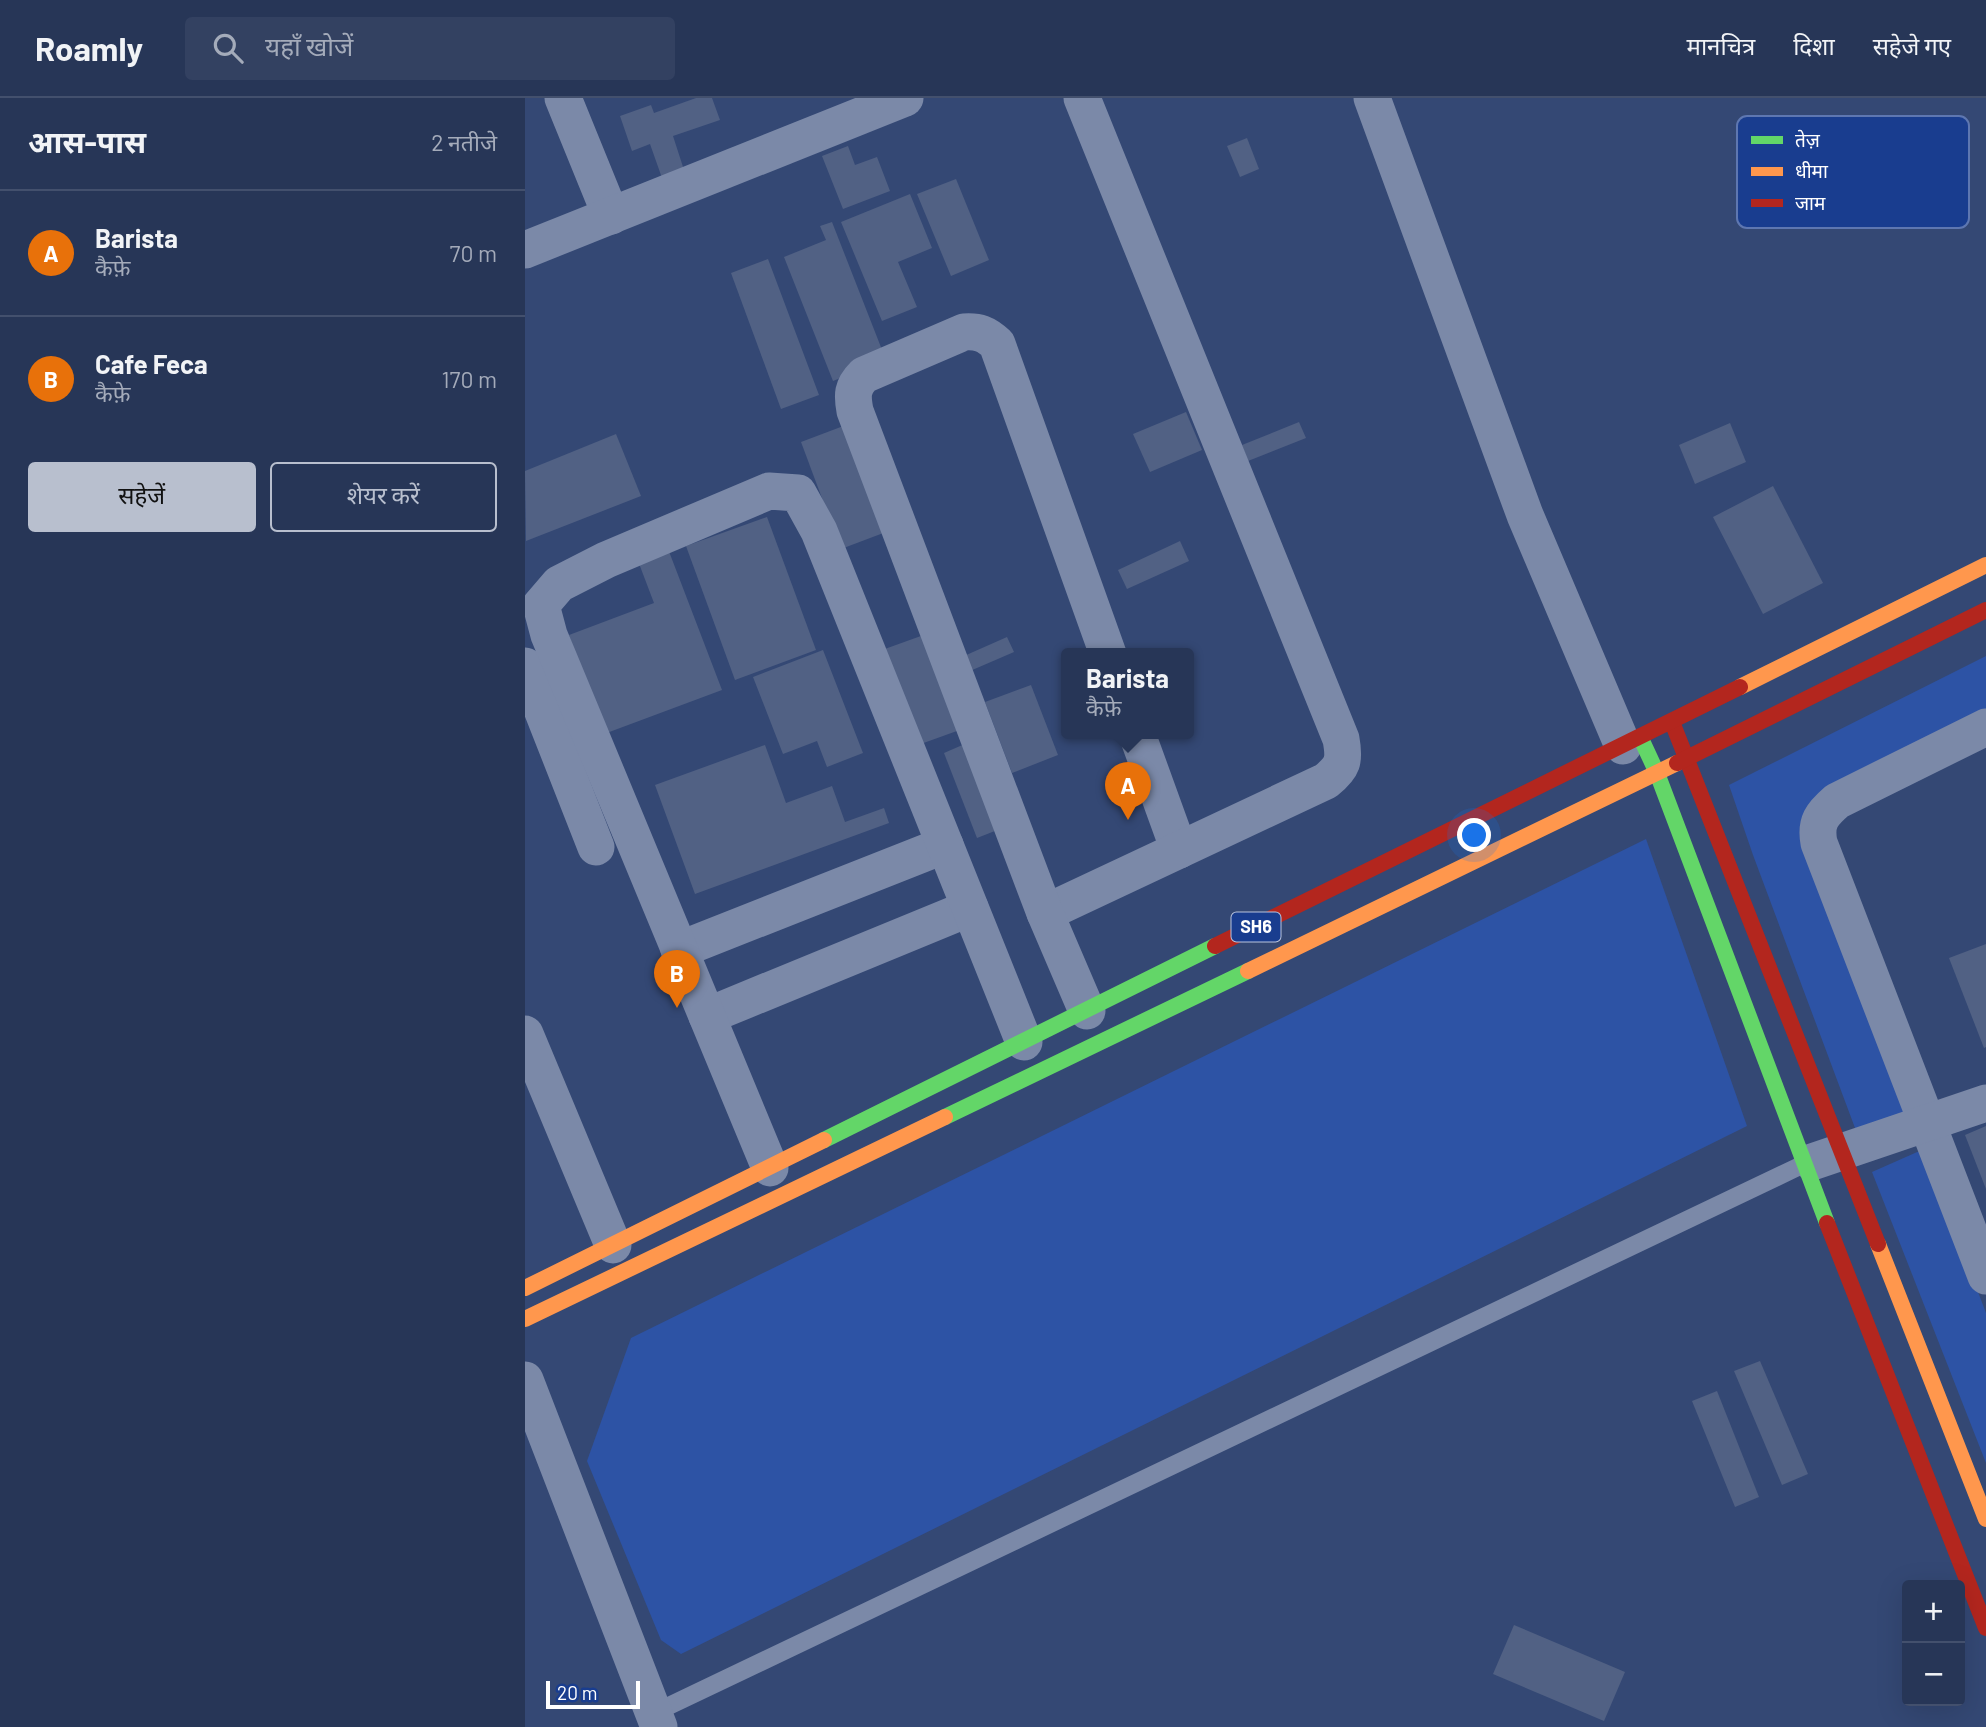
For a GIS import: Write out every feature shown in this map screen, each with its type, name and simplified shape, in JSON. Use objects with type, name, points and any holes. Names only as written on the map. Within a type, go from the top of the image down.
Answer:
[{"type":"main road","name":"SH6","points":[[525,1288],[1986,565]]},
{"type":"main road","name":"SH6","points":[[525,1319],[1657,774],[1986,610]]},
{"type":"main road","points":[[1671,722],[1986,1519]]},
{"type":"main road","points":[[1631,742],[1657,774],[1804,1164],[1986,1628]]},
{"type":"street","points":[[563,98],[611,216]]},
{"type":"street","points":[[525,250],[905,98]]},
{"type":"street","points":[[1045,913],[1326,781],[1339,770],[1344,755],[1335,726],[1082,98]]},
{"type":"street","points":[[1372,98],[1525,515],[1631,742]]},
{"type":"street","points":[[1087,1011],[1045,913],[855,411],[852,396],[855,384],[864,375],[964,332],[975,331],[987,335],[997,344],[1106,648]]},
{"type":"street","points":[[770,1168],[549,635],[541,605],[559,584],[606,560],[769,491],[798,493],[818,531],[1024,1042]]},
{"type":"street","points":[[525,666],[596,848]]},
{"type":"street","points":[[1986,727],[1837,801],[1821,815],[1816,830],[1986,1276]]},
{"type":"street","points":[[1139,739],[1179,850]]},
{"type":"street","points":[[679,950],[945,845]]},
{"type":"street","points":[[707,1016],[970,908]]},
{"type":"street","points":[[525,1034],[613,1245]]},
{"type":"street","points":[[1804,1164],[1986,1103]]},
{"type":"street","points":[[525,1381],[657,1720]]},
{"type":"lane","points":[[657,1720],[1804,1164]]},
{"type":"shaded area","points":[[1986,656],[1986,739],[1802,830],[1912,1120],[1861,1144],[1729,785]]},
{"type":"shaded area","points":[[1646,839],[1747,1126],[681,1654],[661,1640],[587,1461],[631,1338]]},
{"type":"shaded area","points":[[1924,1149],[1986,1313],[1986,1463],[1872,1172]]},
{"type":"building","points":[[696,98],[712,98],[720,120],[673,136],[684,170],[662,178],[650,144],[632,151],[620,116],[651,105],[654,113]]},
{"type":"building","points":[[1247,138],[1259,169],[1240,177],[1227,146]]},
{"type":"building","points":[[848,146],[855,165],[877,157],[890,191],[843,209],[822,156]]},
{"type":"building","points":[[956,179],[989,260],[951,276],[917,194]]},
{"type":"building","points":[[910,194],[932,248],[898,262],[917,307],[882,321],[841,222]]},
{"type":"building","points":[[832,222],[886,360],[833,381],[784,257],[826,240],[820,226]]},
{"type":"building","points":[[768,259],[819,395],[781,409],[731,273]]},
{"type":"building","points":[[1186,412],[1202,450],[1150,472],[1133,434]]},
{"type":"building","points":[[1299,422],[1306,438],[1248,461],[1242,445]]},
{"type":"building","points":[[1730,423],[1746,462],[1695,484],[1679,445]]},
{"type":"building","points":[[846,425],[886,532],[841,549],[801,442]]},
{"type":"building","points":[[616,434],[641,496],[526,541],[525,471]]},
{"type":"building","points":[[1773,486],[1823,583],[1763,614],[1713,517]]},
{"type":"building","points":[[767,517],[816,650],[735,680],[686,546]]},
{"type":"building","points":[[665,541],[722,690],[604,734],[569,635],[654,603],[635,553]]},
{"type":"building","points":[[1180,541],[1189,561],[1127,589],[1118,570]]},
{"type":"building","points":[[932,632],[968,727],[918,745],[882,650]]},
{"type":"building","points":[[1007,637],[1014,652],[970,671],[964,656]]},
{"type":"building","points":[[823,650],[863,753],[827,767],[817,741],[783,754],[753,677]]},
{"type":"building","points":[[1031,685],[1058,755],[1012,773],[985,702]]},
{"type":"building","points":[[967,743],[1000,829],[977,838],[944,753]]},
{"type":"building","points":[[765,745],[786,803],[832,786],[845,822],[884,808],[889,823],[695,894],[655,785]]},
{"type":"building","points":[[1986,944],[1986,1047],[1984,1048],[1949,958]]},
{"type":"building","points":[[1986,1126],[1986,1189],[1965,1135]]},
{"type":"building","points":[[1760,1361],[1808,1474],[1782,1485],[1734,1371]]},
{"type":"building","points":[[1717,1391],[1759,1497],[1735,1507],[1692,1401]]},
{"type":"building","points":[[1514,1625],[1625,1672],[1604,1721],[1493,1674]]},
{"type":"traffic: fast","points":[[1643,743],[1657,773],[1827,1223]]},
{"type":"traffic: fast","points":[[824,1140],[1215,946]]},
{"type":"traffic: fast","points":[[945,1117],[1248,971]]},
{"type":"traffic: slow","points":[[1740,687],[1986,565]]},
{"type":"traffic: slow","points":[[1248,971],[1677,763]]},
{"type":"traffic: slow","points":[[525,1319],[945,1117]]},
{"type":"traffic: slow","points":[[525,1288],[824,1140]]},
{"type":"traffic: slow","points":[[1878,1244],[1986,1519]]},
{"type":"traffic: jam","points":[[1677,763],[1986,610]]},
{"type":"traffic: jam","points":[[1215,946],[1740,687]]},
{"type":"traffic: jam","points":[[1674,727],[1878,1244]]},
{"type":"traffic: jam","points":[[1827,1223],[1986,1628]]},
{"type":"place","name":"Barista","points":[[1128,820]]},
{"type":"place","name":"Cafe Feca","points":[[677,1008]]}]
